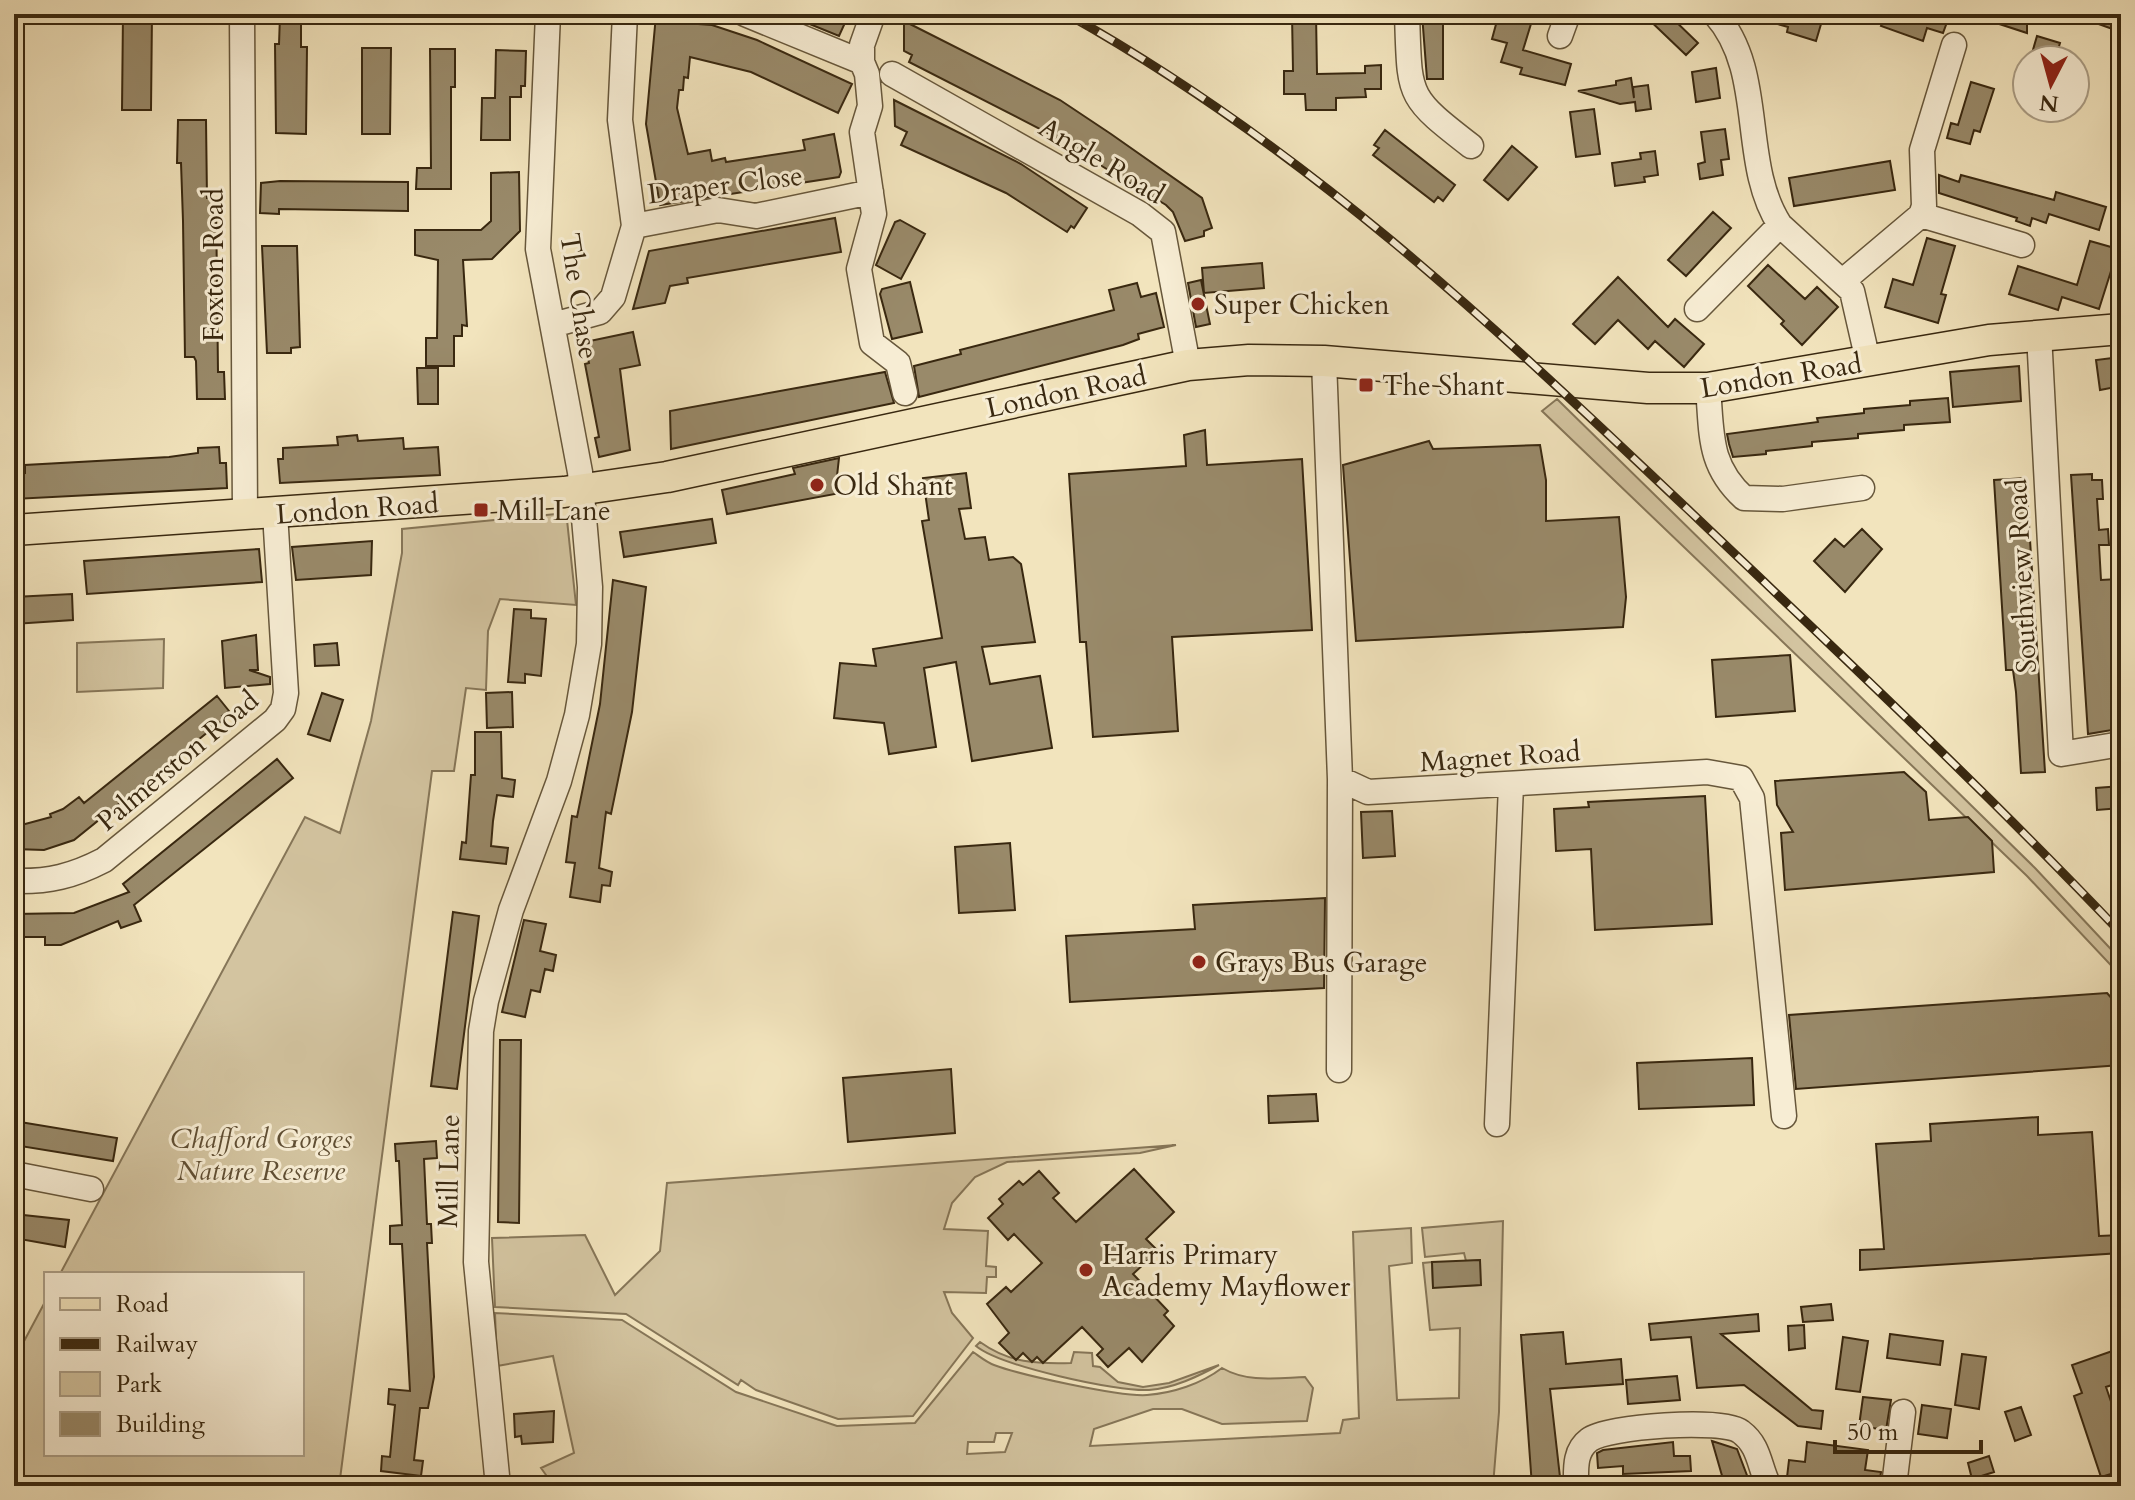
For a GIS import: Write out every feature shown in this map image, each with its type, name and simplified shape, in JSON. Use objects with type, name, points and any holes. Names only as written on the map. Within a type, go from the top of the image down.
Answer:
[{"type":"main road","name":"London Road","points":[[14,530],[511,498],[667,477],[1188,365],[1249,360],[1324,361],[1648,388],[1708,388],[2039,334],[2121,329]]},
{"type":"street","name":"Foxton Road","points":[[242,14],[260,514]]},
{"type":"street","name":"The Chase","points":[[548,14],[538,249],[581,489]]},
{"type":"street","name":"Draper Close","points":[[553,325],[600,312],[613,297],[634,226],[620,120],[625,14]]},
{"type":"street","points":[[745,14],[862,62]]},
{"type":"street","points":[[873,14],[862,45],[870,106],[862,132],[874,214],[859,269],[872,343],[898,363],[905,393]]},
{"type":"street","points":[[1407,14],[1409,75],[1420,105],[1471,146]]},
{"type":"street","points":[[1715,14],[1738,51],[1765,197],[1780,225],[1844,280],[1852,291],[1868,361]]},
{"type":"street","points":[[1844,280],[1921,215],[1922,150],[1954,45]]},
{"type":"street","name":"Angle Road","points":[[892,74],[1140,214],[1163,232],[1188,365]]},
{"type":"street","name":"Draper Close","points":[[634,226],[718,210],[756,216],[871,192]]},
{"type":"street","points":[[1921,215],[2022,245]]},
{"type":"street","points":[[1697,309],[1780,225]]},
{"type":"street","name":"Southview Road","points":[[2039,334],[2061,754],[2121,744]]},
{"type":"street","points":[[1324,361],[1340,779],[1339,1070]]},
{"type":"street","points":[[1708,388],[1714,458],[1729,484],[1744,498],[1783,499],[1862,488]]},
{"type":"street","name":"Mill Lane","points":[[498,1486],[476,1262],[481,1031],[511,910],[549,814],[577,715],[589,644],[590,607],[581,489]]},
{"type":"street","name":"Palmerston Road","points":[[14,881],[49,882],[78,874],[104,860],[275,720],[283,709],[286,693],[260,514]]},
{"type":"street","name":"Magnet Road","points":[[1340,779],[1368,792],[1707,772],[1741,778],[1752,798],[1784,1116]]},
{"type":"street","points":[[1497,1124],[1508,934],[1511,785]]},
{"type":"street","points":[[14,1174],[91,1189]]},
{"type":"street","points":[[1894,1486],[1903,1412]]},
{"type":"street","points":[[1576,1486],[1574,1467],[1578,1456],[1587,1441],[1605,1432],[1710,1424],[1736,1428],[1747,1437],[1759,1454],[1769,1486]]},
{"type":"green space","points":[[1557,399],[2035,868],[2121,960],[2121,976],[2027,876],[1542,411]]},
{"type":"green space","points":[[2114,465],[2121,465],[2121,542]]},
{"type":"green space","name":"Chafford Gorges Nature Reserve","points":[[556,514],[567,520],[576,605],[500,599],[488,631],[486,690],[466,688],[454,771],[432,771],[340,1479],[327,1480],[327,1486],[14,1486],[14,1360],[44,1304],[44,1456],[304,1456],[304,1272],[61,1272],[305,817],[340,833],[371,721],[402,553],[402,529]]},
{"type":"green space","points":[[164,639],[163,688],[77,692],[77,643]]},
{"type":"green space","points":[[1176,1145],[1140,1153],[1007,1162],[975,1177],[952,1203],[944,1229],[988,1231],[986,1266],[996,1267],[996,1277],[987,1277],[986,1293],[944,1292],[952,1313],[973,1338],[913,1416],[838,1419],[756,1390],[741,1380],[738,1385],[626,1314],[495,1307],[492,1238],[585,1235],[615,1295],[660,1251],[667,1183]]},
{"type":"green space","points":[[1503,1221],[1499,1412],[1493,1486],[533,1486],[546,1475],[541,1468],[574,1453],[553,1356],[497,1366],[495,1313],[622,1320],[736,1392],[837,1426],[915,1423],[973,1352],[994,1365],[1026,1374],[1134,1395],[1177,1390],[1205,1379],[1222,1368],[1252,1378],[1305,1377],[1313,1388],[1307,1421],[1222,1424],[1182,1409],[1153,1409],[1094,1429],[1090,1446],[1340,1433],[1343,1420],[1359,1418],[1353,1232],[1411,1228],[1412,1263],[1389,1266],[1397,1400],[1459,1398],[1460,1328],[1430,1330],[1423,1263],[1432,1262],[1433,1287],[1480,1285],[1480,1260],[1466,1261],[1464,1253],[1425,1257],[1422,1228]],"holes":[[[996,1433],[1012,1433],[1005,1452],[967,1454],[968,1442],[994,1442]]]},
{"type":"green space","points":[[980,1342],[1013,1358],[1035,1362],[1071,1363],[1074,1352],[1092,1353],[1093,1366],[1100,1367],[1118,1382],[1143,1387],[1169,1383],[1219,1365],[1167,1387],[1133,1390],[1009,1362],[976,1346]]},
{"type":"building","points":[[123,14],[152,14],[151,110],[122,110]]},
{"type":"building","points":[[785,14],[849,14],[839,36]]},
{"type":"building","points":[[1292,14],[1316,14],[1317,74],[1365,73],[1365,66],[1381,65],[1381,89],[1365,89],[1366,97],[1336,98],[1336,110],[1306,110],[1305,94],[1284,94],[1284,71],[1293,71]]},
{"type":"building","points":[[1422,14],[1440,14],[1443,18],[1443,79],[1427,79]]},
{"type":"building","points":[[1509,14],[1534,14],[1523,50],[1571,64],[1565,85],[1520,74],[1522,68],[1501,62],[1507,43],[1492,39],[1498,17],[1507,19]]},
{"type":"building","points":[[1643,14],[1668,14],[1698,43],[1686,55]]},
{"type":"building","points":[[1758,14],[1824,14],[1816,41],[1787,32],[1788,27],[1757,18]]},
{"type":"building","points":[[1886,14],[1950,14],[1943,33],[1927,28],[1923,41],[1881,26]]},
{"type":"building","points":[[1979,14],[2027,14],[2027,33],[1978,17]]},
{"type":"building","points":[[2121,14],[2121,32],[2076,16]]},
{"type":"building","points":[[656,15],[685,18],[685,23],[712,25],[757,40],[852,84],[838,113],[751,72],[690,57],[688,78],[684,77],[683,90],[679,90],[677,108],[688,154],[710,150],[712,161],[725,158],[726,162],[805,150],[803,140],[834,134],[841,172],[839,177],[660,205],[646,124]]},
{"type":"building","points":[[280,16],[301,16],[301,47],[307,47],[306,134],[276,133],[275,44],[279,44]]},
{"type":"building","points":[[904,21],[1060,100],[1111,134],[1202,198],[1212,228],[1204,231],[1204,236],[1185,241],[1173,212],[1166,205],[1044,131],[909,62],[912,55],[904,51]]},
{"type":"building","points":[[2037,36],[2060,43],[2060,44],[2035,44]]},
{"type":"building","points":[[362,48],[391,48],[390,134],[362,134]]},
{"type":"building","points":[[430,49],[455,49],[455,87],[451,87],[451,189],[416,189],[417,168],[431,168]]},
{"type":"building","points":[[496,50],[526,51],[525,86],[521,86],[521,97],[510,97],[510,140],[481,140],[482,98],[495,98]]},
{"type":"building","points":[[1716,68],[1720,98],[1696,102],[1692,72]]},
{"type":"building","points":[[1631,78],[1634,98],[1633,87],[1648,85],[1651,109],[1636,111],[1635,102],[1620,104],[1578,91],[1616,85],[1616,81]]},
{"type":"building","points":[[1971,82],[1994,89],[1980,132],[1974,130],[1970,144],[1947,138],[1951,123],[1958,125]]},
{"type":"building","points":[[894,100],[1021,164],[1087,208],[1074,228],[1071,226],[1067,232],[1006,193],[901,145],[907,132],[895,126]]},
{"type":"building","points":[[1594,109],[1600,154],[1576,157],[1570,112]]},
{"type":"building","points":[[178,120],[206,120],[207,198],[216,198],[218,372],[224,372],[225,399],[197,399],[196,361],[194,357],[185,357]]},
{"type":"building","points":[[1725,129],[1729,159],[1721,160],[1723,175],[1700,179],[1698,164],[1705,162],[1701,132]]},
{"type":"building","points":[[1385,130],[1455,185],[1443,201],[1438,197],[1434,202],[1373,155],[1379,148],[1374,145]]},
{"type":"building","points":[[1512,146],[1537,167],[1508,200],[1484,180]]},
{"type":"building","points":[[1655,151],[1658,175],[1644,177],[1645,182],[1615,186],[1612,163],[1641,159],[1640,153]]},
{"type":"building","points":[[1890,161],[1895,190],[1794,206],[1789,178]]},
{"type":"building","points":[[519,172],[520,231],[492,259],[463,260],[467,326],[462,325],[462,336],[454,336],[454,366],[426,366],[426,338],[437,338],[438,260],[415,255],[415,230],[481,230],[491,221],[491,173]]},
{"type":"building","points":[[1939,175],[1959,182],[1961,175],[2054,200],[2056,192],[2106,207],[2099,230],[2049,214],[2046,223],[2032,218],[2030,226],[2016,221],[2017,218],[1939,193]]},
{"type":"building","points":[[408,182],[408,211],[279,209],[279,214],[260,213],[261,183]]},
{"type":"building","points":[[1713,212],[1731,228],[1686,276],[1668,260]]},
{"type":"building","points":[[835,218],[841,252],[687,278],[688,283],[670,286],[665,303],[633,309],[649,251]]},
{"type":"building","points":[[900,220],[925,234],[901,279],[876,265],[895,222]]},
{"type":"building","points":[[1927,238],[1955,246],[1941,294],[1946,295],[1938,323],[1885,307],[1893,279],[1913,285]]},
{"type":"building","points":[[2090,241],[2118,249],[2099,309],[2062,297],[2058,310],[2009,294],[2018,266],[2077,285]]},
{"type":"building","points":[[262,246],[297,246],[300,347],[291,348],[291,353],[267,353]]},
{"type":"building","points":[[1262,263],[1264,288],[1204,293],[1202,268]]},
{"type":"building","points":[[1768,265],[1805,299],[1817,287],[1838,307],[1802,345],[1781,324],[1784,321],[1748,286]]},
{"type":"building","points":[[1618,277],[1668,327],[1675,319],[1704,344],[1684,367],[1655,341],[1648,349],[1618,320],[1595,344],[1573,324]]},
{"type":"building","name":"Super Chicken","points":[[1201,280],[1210,324],[1196,327],[1188,283]]},
{"type":"building","points":[[910,282],[922,332],[892,339],[880,294],[882,289]]},
{"type":"building","points":[[1137,283],[1141,297],[1156,293],[1164,327],[1138,334],[1139,339],[1123,345],[919,397],[914,366],[961,354],[960,350],[1114,310],[1109,290]]},
{"type":"building","points":[[633,332],[640,365],[620,369],[630,450],[599,457],[595,438],[599,437],[585,364],[589,363],[585,342]]},
{"type":"building","points":[[2121,357],[2121,386],[2100,390],[2096,360]]},
{"type":"building","points":[[2019,366],[2021,401],[1953,407],[1950,372]]},
{"type":"building","points":[[417,368],[438,368],[438,404],[418,404]]},
{"type":"building","points":[[885,372],[894,403],[671,449],[670,411]]},
{"type":"building","points":[[1948,398],[1950,422],[1904,425],[1904,430],[1812,442],[1812,446],[1766,451],[1766,454],[1733,457],[1727,434],[1818,422],[1817,418],[1864,413],[1864,409],[1910,405],[1910,401]]},
{"type":"building","points":[[1205,430],[1207,465],[1302,459],[1312,630],[1172,637],[1178,731],[1093,737],[1086,642],[1080,642],[1069,474],[1186,466],[1184,435]]},
{"type":"building","points":[[357,435],[358,441],[403,438],[404,449],[438,447],[440,475],[280,483],[278,459],[283,459],[283,448],[338,445],[337,437]]},
{"type":"building","points":[[1429,441],[1433,449],[1540,445],[1546,480],[1546,521],[1619,517],[1626,597],[1623,627],[1356,641],[1343,465]]},
{"type":"building","points":[[219,447],[220,463],[226,463],[227,488],[14,499],[14,474],[25,473],[25,465],[169,457],[198,453],[198,448]]},
{"type":"building","points":[[839,458],[835,494],[727,514],[722,490],[795,474],[793,468]]},
{"type":"building","points":[[966,473],[971,508],[959,509],[965,539],[985,537],[989,560],[1013,557],[1021,564],[1035,642],[982,647],[990,684],[1040,676],[1052,748],[972,761],[956,662],[924,668],[936,747],[889,754],[884,723],[834,718],[840,663],[876,666],[873,649],[942,638],[922,521],[929,520],[923,478]]},
{"type":"building","points":[[2092,474],[2092,480],[2102,480],[2103,499],[2097,499],[2099,530],[2108,529],[2109,545],[2099,545],[2101,580],[2118,579],[2121,716],[2117,716],[2118,729],[2088,734],[2071,475]]},
{"type":"building","points":[[2026,478],[2045,772],[2021,773],[2013,670],[2006,670],[1994,480]]},
{"type":"building","points":[[712,519],[716,543],[624,557],[620,532]]},
{"type":"building","points":[[1862,529],[1882,549],[1845,592],[1814,561],[1835,539],[1844,547]]},
{"type":"building","points":[[372,541],[371,575],[296,580],[292,547]]},
{"type":"building","points":[[259,549],[262,582],[87,594],[84,561]]},
{"type":"building","points":[[613,580],[646,587],[632,712],[611,814],[606,812],[599,868],[612,872],[610,886],[602,885],[600,902],[570,897],[575,863],[566,862],[572,816],[577,817],[600,704]]},
{"type":"building","points":[[72,594],[73,620],[14,624],[14,597]]},
{"type":"building","points":[[514,609],[531,610],[531,618],[546,619],[541,676],[525,674],[525,683],[508,682]]},
{"type":"building","points":[[256,635],[258,670],[249,670],[270,677],[270,684],[225,688],[222,641]]},
{"type":"building","points":[[337,643],[339,665],[315,666],[314,645]]},
{"type":"building","points":[[1790,655],[1795,711],[1716,717],[1712,660]]},
{"type":"building","points":[[512,692],[513,727],[487,728],[486,693]]},
{"type":"building","points":[[322,693],[343,700],[330,741],[308,734]]},
{"type":"building","points":[[217,696],[229,711],[222,716],[224,719],[74,840],[44,850],[14,849],[14,827],[51,817],[50,814],[79,797],[84,803]]},
{"type":"building","points":[[475,732],[501,732],[502,778],[515,780],[513,797],[497,795],[493,821],[491,846],[508,848],[506,864],[460,859],[462,842],[466,843],[471,775],[475,775]]},
{"type":"building","points":[[277,759],[293,778],[134,905],[141,921],[121,928],[118,921],[61,945],[45,945],[45,937],[14,937],[14,914],[74,913],[129,892],[123,884]]},
{"type":"building","points":[[1904,772],[1926,792],[1929,820],[1968,817],[1992,841],[1994,872],[1785,890],[1781,833],[1793,832],[1777,805],[1775,781]]},
{"type":"building","points":[[2121,786],[2121,808],[2097,810],[2096,788]]},
{"type":"building","points":[[1705,796],[1712,924],[1595,930],[1591,849],[1556,851],[1554,809],[1589,807],[1588,802]]},
{"type":"building","points":[[1392,811],[1395,856],[1363,858],[1361,812]]},
{"type":"building","points":[[1010,843],[1015,910],[959,913],[955,847]]},
{"type":"building","name":"Grays Bus Garage","points":[[1325,898],[1324,988],[1070,1002],[1066,936],[1195,929],[1193,905]]},
{"type":"building","points":[[453,912],[479,916],[457,1089],[431,1086]]},
{"type":"building","points":[[524,920],[546,924],[540,951],[556,955],[553,971],[545,969],[540,992],[531,990],[525,1017],[502,1012]]},
{"type":"building","points":[[2107,993],[2121,1009],[2121,1065],[1796,1089],[1789,1015]]},
{"type":"building","points":[[500,1040],[521,1040],[519,1223],[498,1222]]},
{"type":"building","points":[[1752,1058],[1754,1105],[1639,1109],[1637,1063]]},
{"type":"building","points":[[951,1069],[955,1133],[848,1142],[843,1078]]},
{"type":"building","points":[[1316,1094],[1318,1121],[1269,1123],[1268,1096]]},
{"type":"building","points":[[2038,1117],[2038,1135],[2092,1132],[2099,1236],[2121,1235],[2121,1253],[1860,1270],[1860,1250],[1884,1249],[1876,1144],[1931,1141],[1930,1124]]},
{"type":"building","points":[[14,1121],[117,1138],[113,1161],[14,1145]]},
{"type":"building","points":[[436,1141],[437,1158],[424,1159],[427,1224],[431,1224],[432,1243],[427,1243],[434,1377],[428,1408],[420,1408],[414,1460],[423,1461],[421,1476],[381,1471],[382,1456],[390,1457],[395,1405],[388,1404],[389,1389],[410,1391],[402,1244],[390,1244],[390,1226],[402,1225],[399,1161],[396,1161],[395,1144]]},
{"type":"building","name":"Harris Primary Academy Mayflower","points":[[1134,1169],[1174,1212],[1146,1239],[1158,1251],[1133,1274],[1168,1311],[1164,1315],[1174,1326],[1142,1362],[1129,1348],[1108,1367],[1097,1355],[1103,1349],[1082,1327],[1043,1363],[1037,1357],[1032,1362],[1023,1353],[1016,1360],[999,1343],[1009,1333],[987,1304],[1006,1287],[1011,1292],[1042,1263],[1014,1234],[1008,1240],[988,1218],[1003,1204],[999,1199],[1019,1181],[1023,1185],[1039,1171],[1059,1193],[1053,1198],[1076,1222]]},
{"type":"building","points":[[14,1214],[69,1220],[65,1247],[14,1238]]},
{"type":"building","points":[[1480,1260],[1481,1285],[1433,1288],[1432,1262]]},
{"type":"building","points":[[1831,1304],[1833,1320],[1803,1322],[1801,1307]]},
{"type":"building","points":[[1758,1314],[1759,1331],[1721,1334],[1812,1410],[1823,1411],[1821,1429],[1798,1426],[1744,1385],[1697,1388],[1691,1337],[1651,1340],[1649,1324]]},
{"type":"building","points":[[1804,1325],[1805,1348],[1789,1350],[1788,1326]]},
{"type":"building","points":[[1563,1332],[1566,1364],[1621,1359],[1623,1384],[1550,1389],[1561,1486],[1532,1486],[1521,1335]]},
{"type":"building","points":[[1890,1334],[1943,1341],[1940,1365],[1887,1358]]},
{"type":"building","points":[[1843,1337],[1868,1341],[1860,1392],[1836,1389]]},
{"type":"building","points":[[2121,1348],[2121,1382],[2106,1387],[2121,1431],[2121,1471],[2101,1477],[2074,1396],[2082,1393],[2072,1365]]},
{"type":"building","points":[[1962,1354],[1986,1357],[1979,1409],[1955,1405]]},
{"type":"building","points":[[1677,1376],[1680,1400],[1628,1404],[1626,1380]]},
{"type":"building","points":[[1863,1397],[1891,1400],[1886,1430],[1859,1426]]},
{"type":"building","points":[[1922,1405],[1951,1409],[1947,1438],[1918,1434]]},
{"type":"building","points":[[2021,1407],[2031,1435],[2015,1441],[2005,1412]]},
{"type":"building","points":[[554,1411],[553,1442],[522,1444],[521,1436],[515,1437],[514,1414]]},
{"type":"building","points":[[1712,1441],[1737,1449],[1751,1486],[1725,1486]]},
{"type":"building","points":[[1673,1442],[1674,1456],[1690,1456],[1691,1471],[1623,1474],[1623,1466],[1598,1468],[1597,1453],[1603,1450]]},
{"type":"building","points":[[1807,1442],[1868,1450],[1865,1470],[1881,1472],[1879,1486],[1786,1486],[1789,1460],[1805,1462]]},
{"type":"building","points":[[1989,1456],[1994,1472],[1972,1479],[1968,1463]]},
{"type":"railway","points":[[1067,14],[1156,67],[1240,124],[1321,184],[1474,311],[1859,672],[2018,827],[2121,933]]},
{"type":"place","name":"Super Chicken","points":[[1198,304]]},
{"type":"place","name":"The Shant","points":[[1366,385]]},
{"type":"place","name":"Old Shant","points":[[817,485]]},
{"type":"place","name":"Mill Lane","points":[[481,510]]},
{"type":"place","name":"Grays Bus Garage","points":[[1199,962]]},
{"type":"place","name":"Harris Primary Academy Mayflower","points":[[1086,1270]]}]
